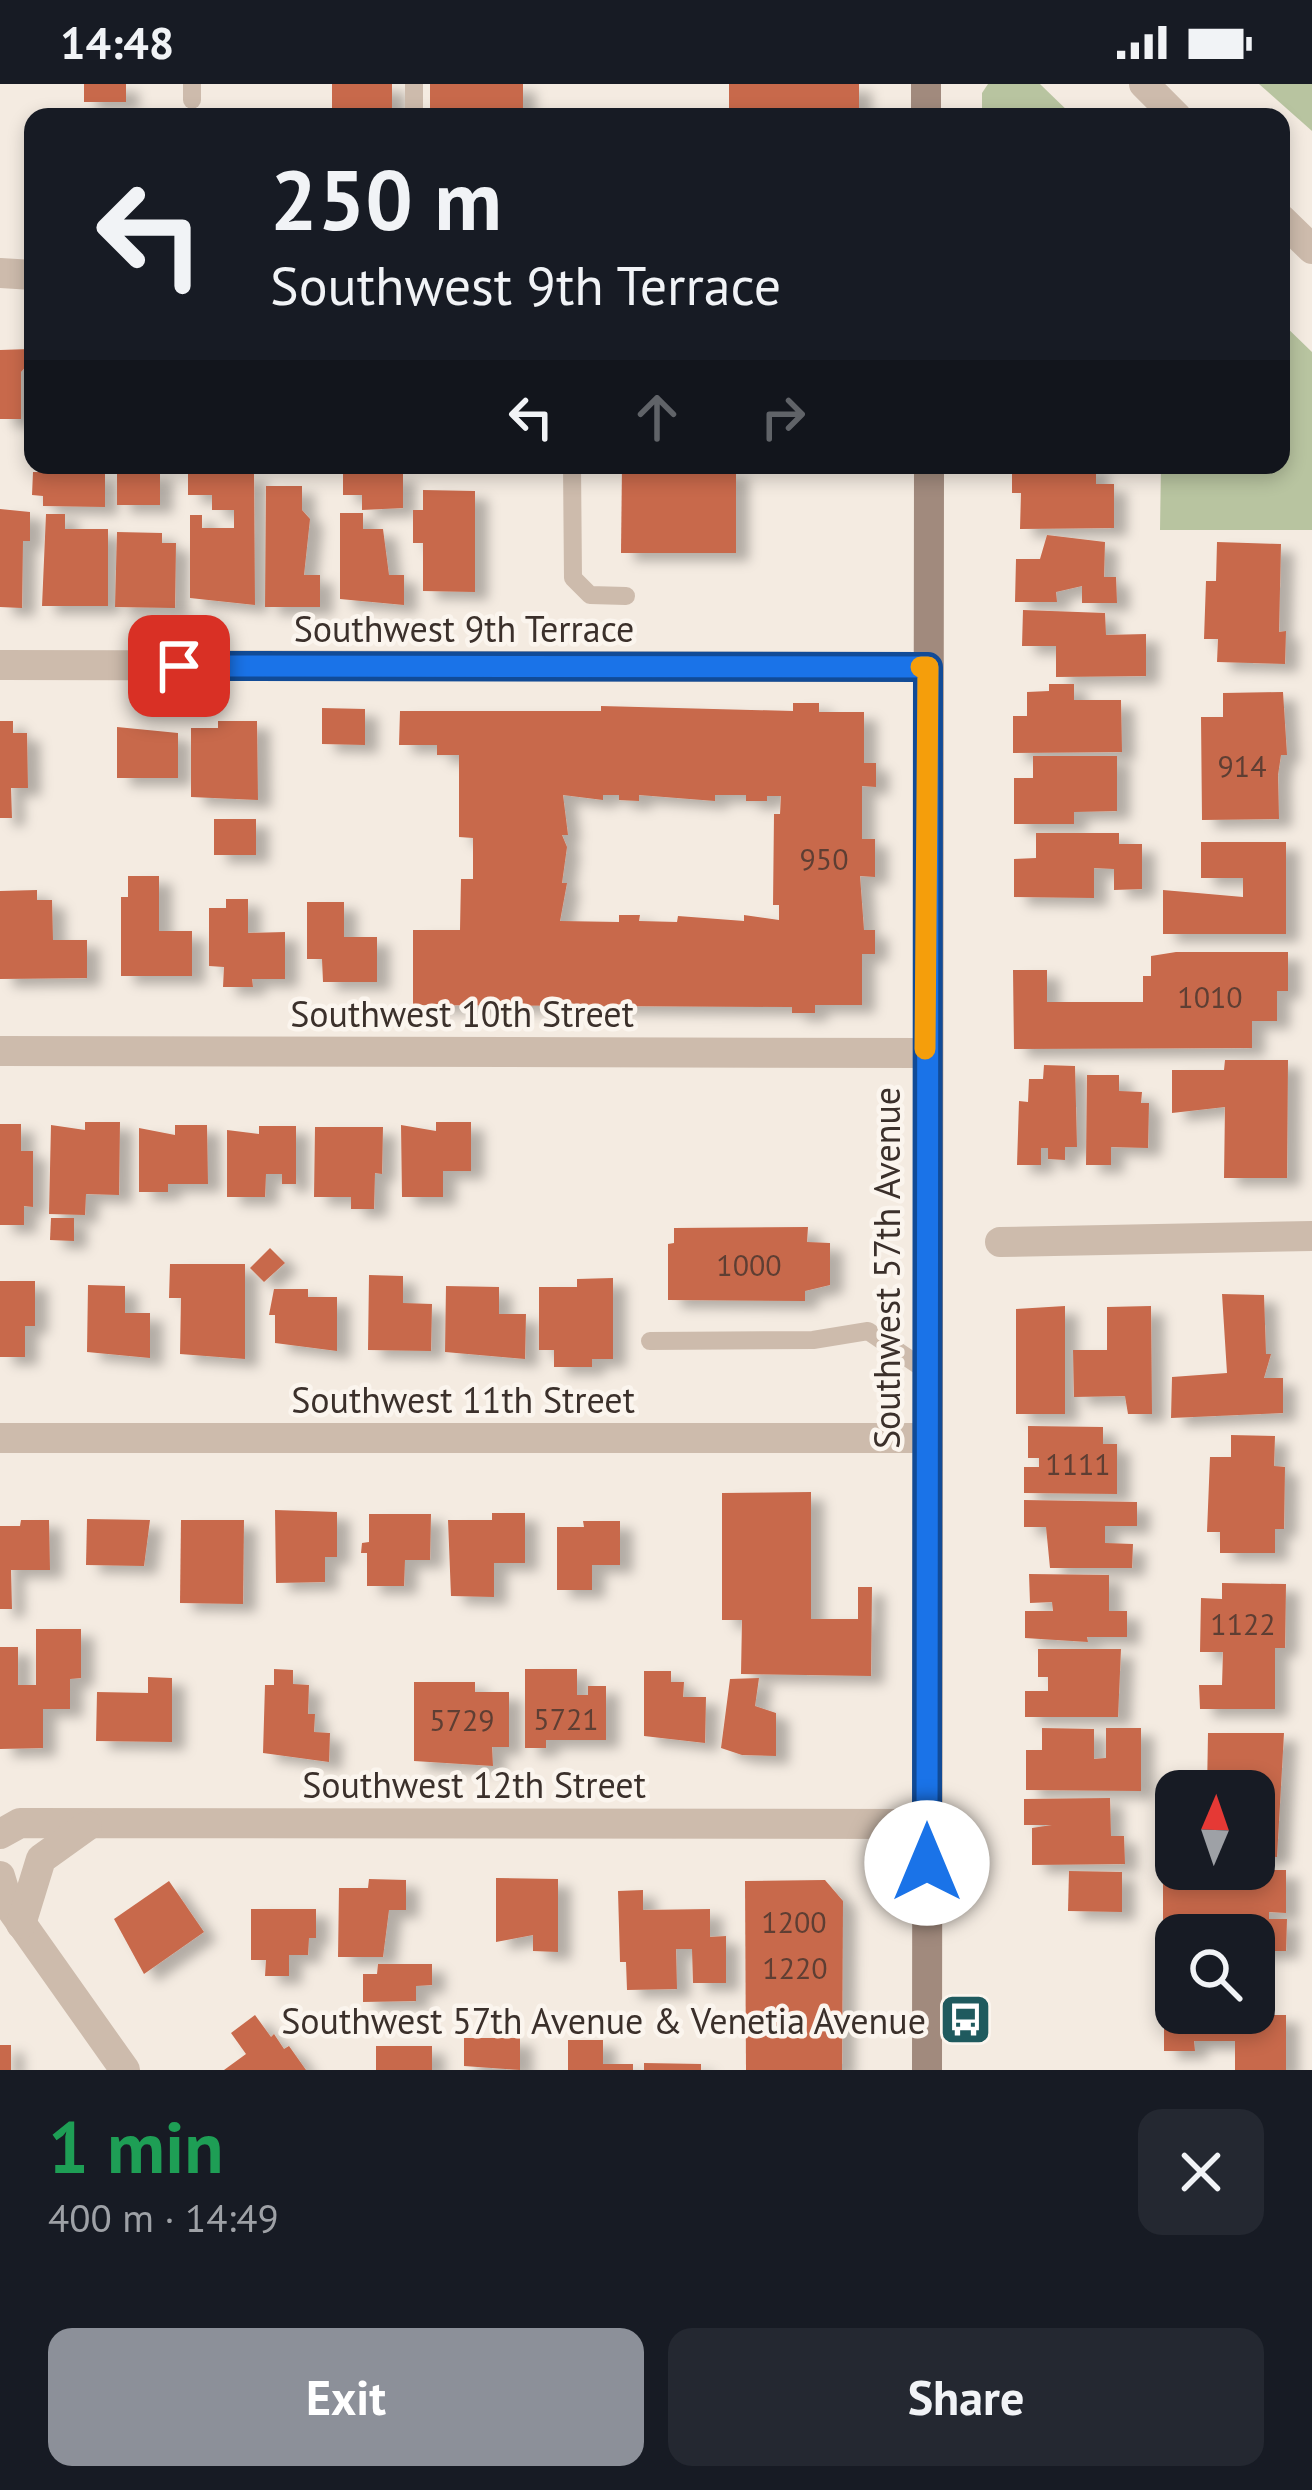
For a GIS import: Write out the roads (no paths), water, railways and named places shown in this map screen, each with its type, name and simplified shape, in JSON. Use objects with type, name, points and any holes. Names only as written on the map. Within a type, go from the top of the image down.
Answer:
[{"type":"main road","name":"Southwest 57th Avenue","points":[[927,2070],[929,474]]},
{"type":"street","points":[[1144,84],[1168,108]]},
{"type":"street","points":[[1290,228],[1312,249]]},
{"type":"street","name":"Southwest 9th Terrace","points":[[0,665],[928,667]]},
{"type":"street","name":"Southwest 10th Street","points":[[0,1051],[925,1053]]},
{"type":"street","points":[[1000,1242],[1312,1236]]},
{"type":"street","name":"Southwest 11th Street","points":[[0,1438],[926,1438]]},
{"type":"street","points":[[92,1823],[41,1859],[6,1902],[124,2070]]},
{"type":"street","name":"Southwest 12th Street","points":[[7,1824],[927,1824]]},
{"type":"lane","points":[[572,474],[573,578],[590,595],[626,596]]},
{"type":"lane","points":[[650,1341],[813,1340],[868,1331],[927,1371]]},
{"type":"place","name":"Southwest 57th Avenue & Venetia Avenue","points":[[965,2020]]}]
